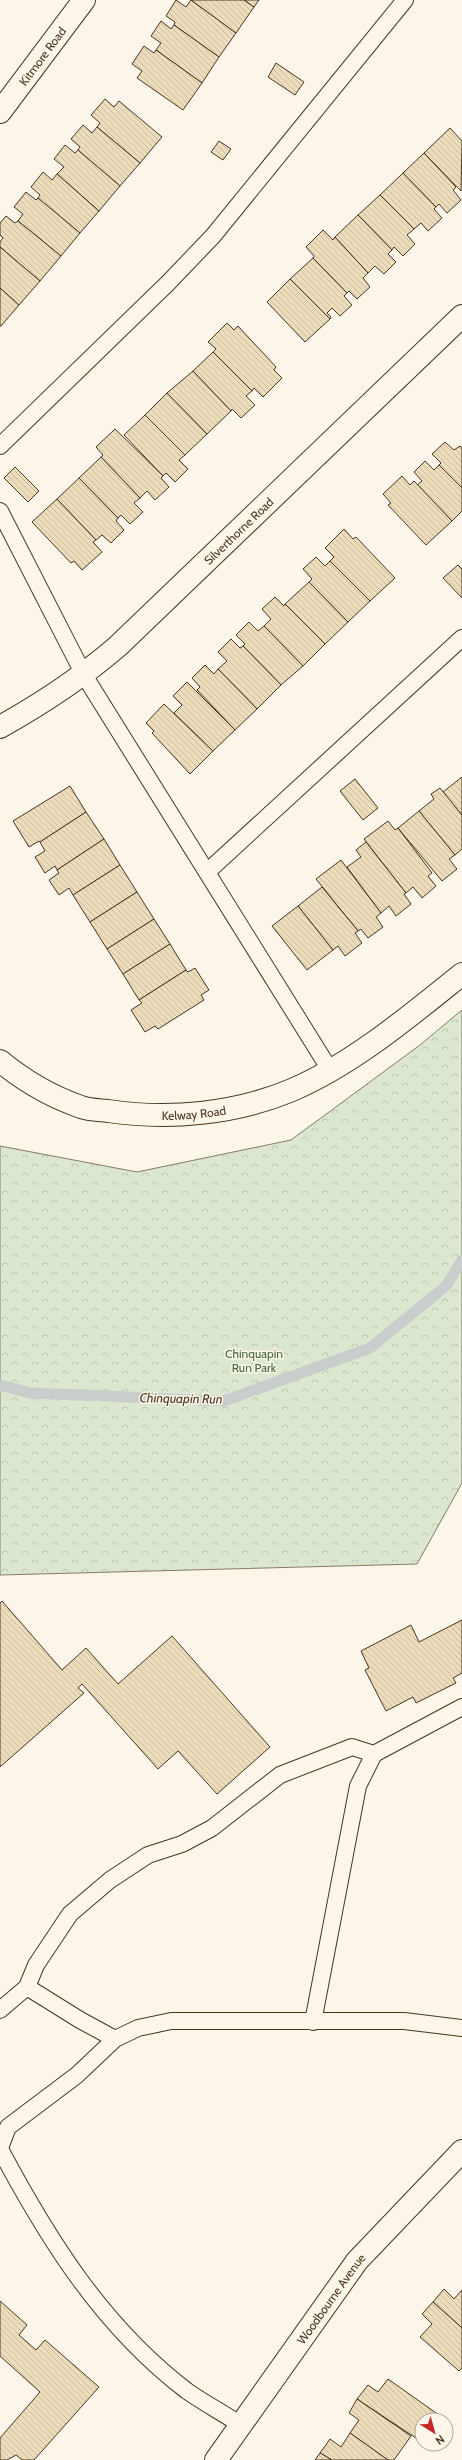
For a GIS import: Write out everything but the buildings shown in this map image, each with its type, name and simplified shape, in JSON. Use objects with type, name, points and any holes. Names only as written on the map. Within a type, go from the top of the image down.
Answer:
[{"type":"street","name":"Kitmore Road","points":[[0,112],[84,0]]},
{"type":"street","name":"Silverthorne Road","points":[[0,727],[44,702],[84,675],[118,646],[462,316]]},
{"type":"street","name":"Kelway Road","points":[[0,1061],[51,1094],[82,1107],[135,1115],[203,1113],[243,1106],[293,1090],[330,1070],[383,1036],[462,974]]},
{"type":"street","name":"Woodbourne Avenue","points":[[216,2460],[357,2261],[462,2151]]},
{"type":"lane","points":[[0,446],[168,283],[213,236],[404,0]]},
{"type":"lane","points":[[0,511],[84,675],[330,1070]]},
{"type":"lane","points":[[207,872],[462,638]]},
{"type":"lane","points":[[313,2022],[358,1786],[374,1754],[462,1707]]},
{"type":"lane","points":[[0,2010],[27,1987],[36,1965],[70,1914],[110,1880],[148,1855],[182,1844],[212,1828],[280,1775],[352,1747],[374,1754]]},
{"type":"lane","points":[[27,1987],[80,2020],[115,2039]]},
{"type":"lane","points":[[241,2425],[188,2391],[164,2372],[132,2344],[99,2308],[67,2264],[31,2207],[0,2148],[4,2126],[77,2075],[115,2039],[138,2028],[171,2021],[404,2021],[462,2028]]},
{"type":"green space","name":"Chinquapin Run Park","points":[[462,1010],[462,1483],[417,1564],[0,1575],[0,1146],[137,1172],[291,1140],[420,1045]]},
{"type":"waterway","name":"Chinquapin Run","points":[[0,1385],[30,1393],[224,1401],[370,1348],[446,1286],[462,1260]]}]
